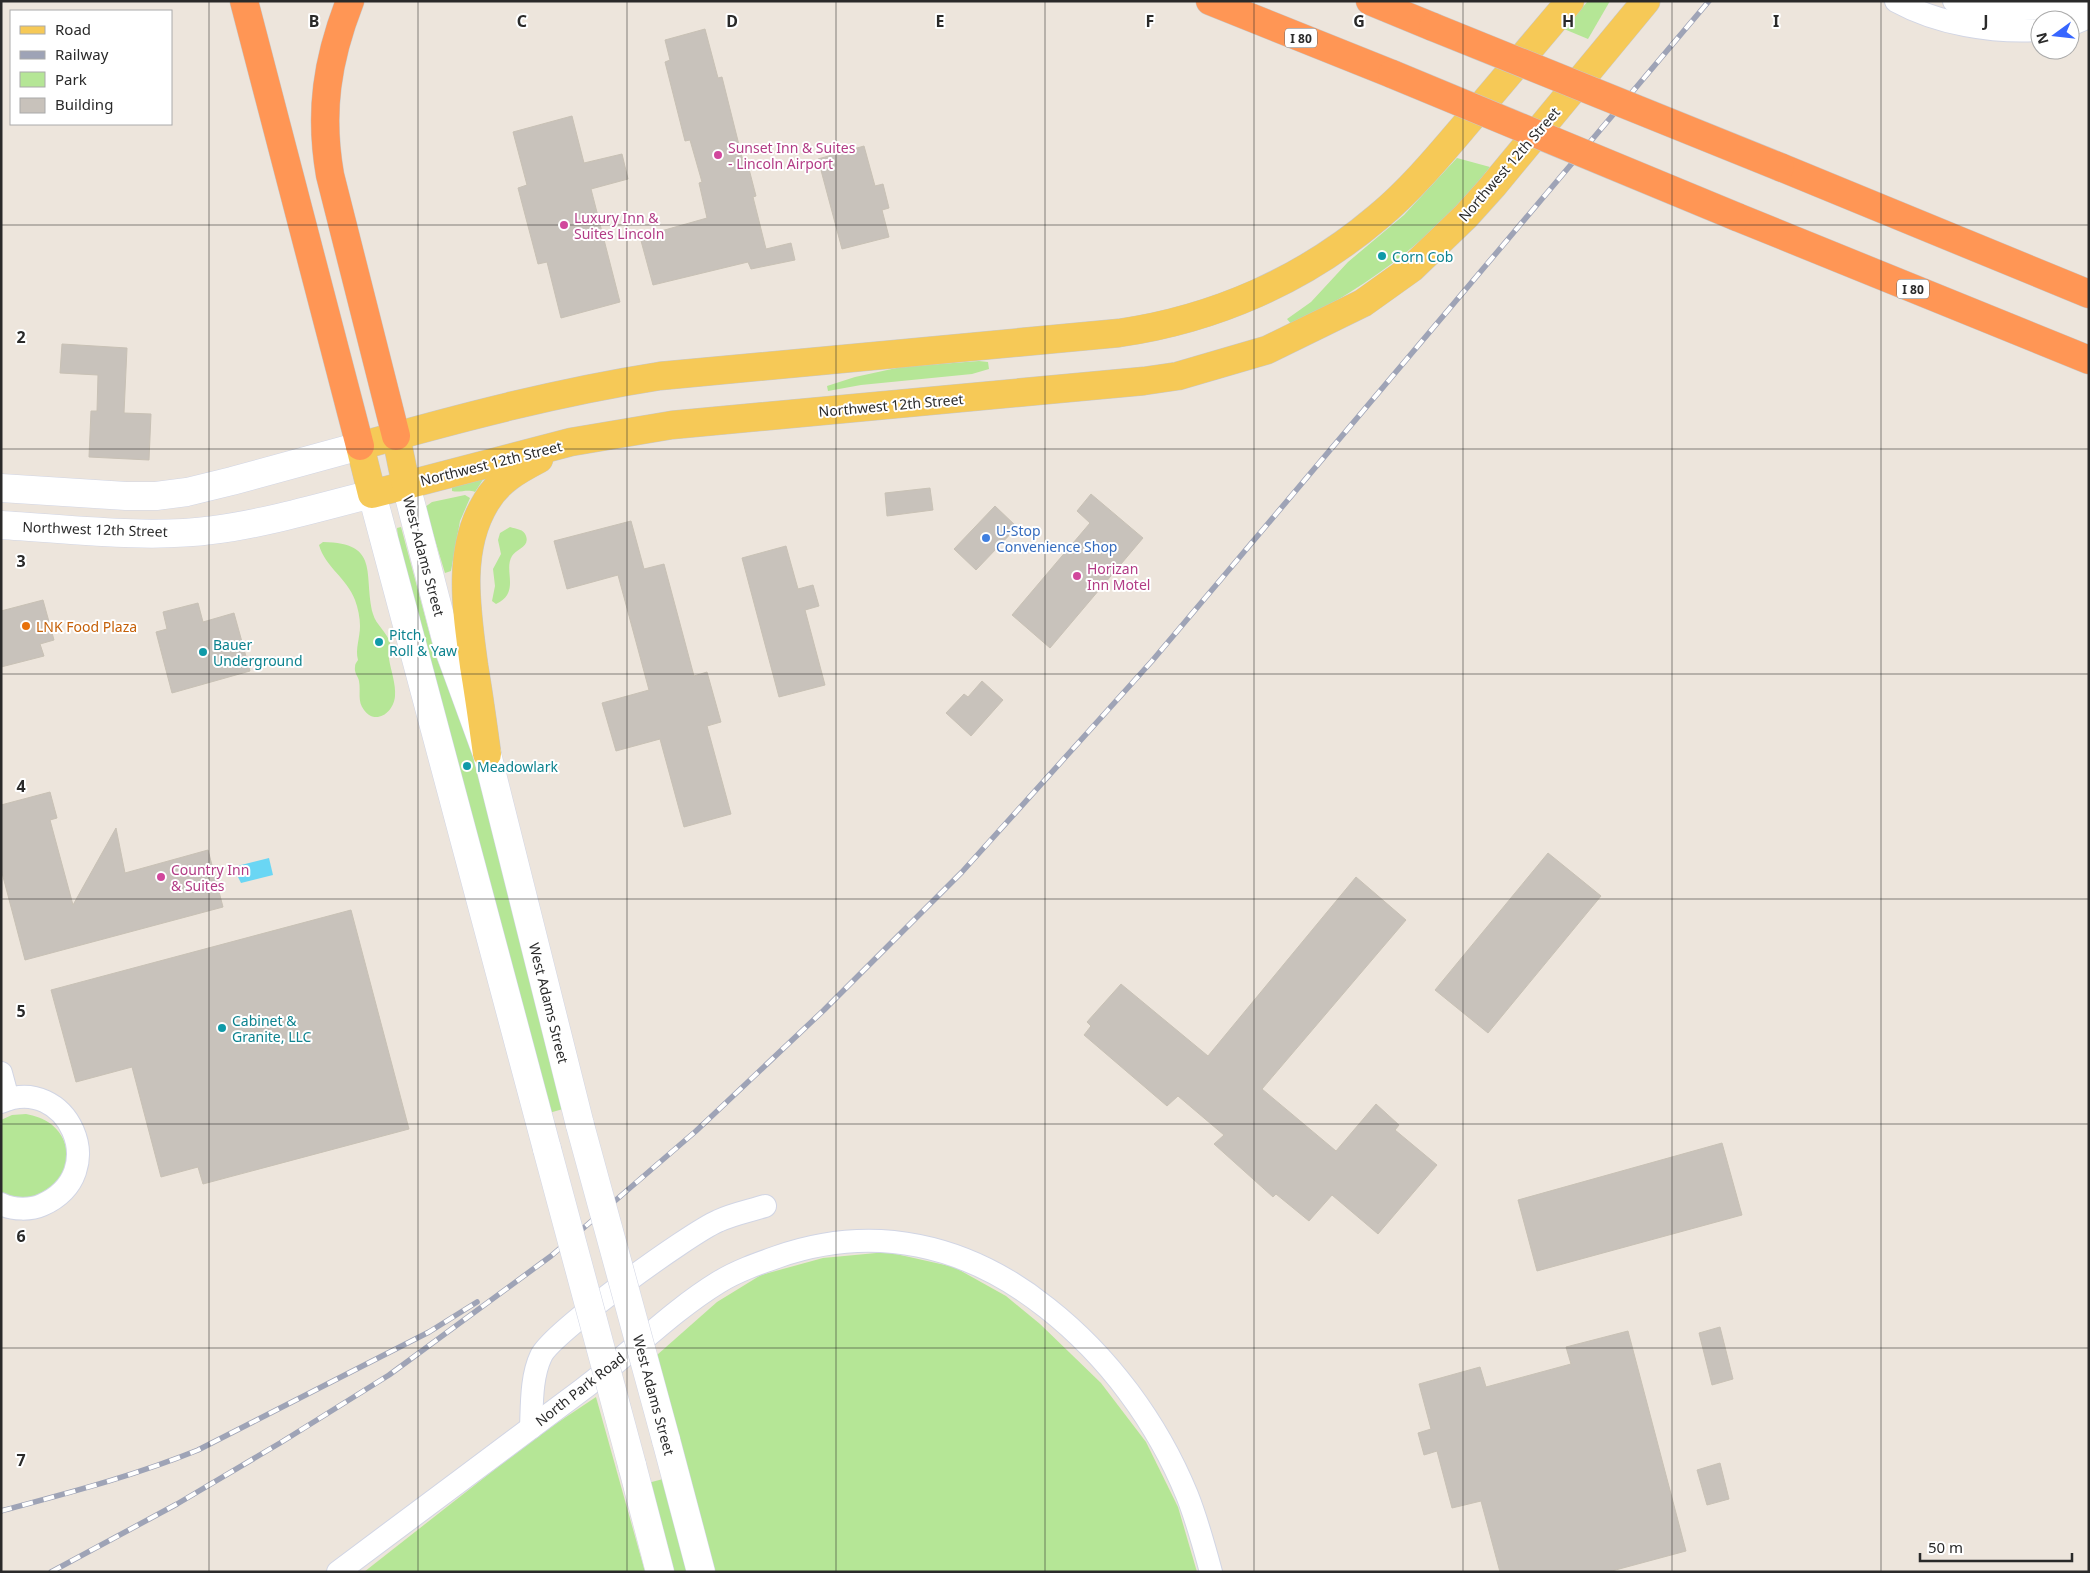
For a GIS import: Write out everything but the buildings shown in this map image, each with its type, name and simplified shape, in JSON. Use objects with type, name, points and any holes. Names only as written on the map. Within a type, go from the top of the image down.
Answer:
[{"type":"highway","points":[[244,1],[360,446]]},
{"type":"highway","points":[[350,1],[338,33],[330,70],[325,106],[324,143],[330,175],[396,436]]},
{"type":"highway","name":"I 80","points":[[1210,1],[2089,360]]},
{"type":"highway","points":[[1370,1],[2089,294]]},
{"type":"main road","points":[[1,488],[126,496],[156,496],[187,492],[511,405],[612,384],[660,376],[1118,333],[1155,328],[1222,309],[1300,272],[1325,257],[1379,216],[1451,142],[1570,1]]},
{"type":"main road","name":"Northwest 12th Street","points":[[1,525],[129,532],[174,533],[212,530],[253,524],[571,442],[672,425],[1144,381],[1178,376],[1267,350],[1363,303],[1412,268],[1494,186],[1646,1]]},
{"type":"main road","name":"West Adams Street","points":[[396,436],[406,485],[448,647],[487,754],[580,1124],[702,1572]]},
{"type":"main road","points":[[487,754],[468,620],[466,566],[471,540],[486,501],[514,471],[571,442]]},
{"type":"main road","points":[[360,446],[660,1572]]},
{"type":"street","points":[[1896,1],[1919,12],[1972,26],[2008,30],[2030,30]]},
{"type":"street","points":[[1954,1],[1983,9],[2010,10],[2089,4]]},
{"type":"street","points":[[1,1073],[5,1100],[27,1097],[46,1102],[62,1113],[73,1128],[78,1147],[77,1166],[63,1192],[39,1206],[21,1209],[1,1204]]},
{"type":"street","points":[[531,1428],[535,1378],[541,1355],[564,1330],[672,1250],[717,1222],[765,1206]]},
{"type":"street","name":"North Park Road","points":[[338,1572],[590,1384],[694,1298],[739,1272],[787,1253],[821,1244],[853,1241],[885,1241],[915,1244],[978,1264],[1006,1278],[1059,1318],[1094,1351],[1139,1406],[1152,1426],[1173,1464],[1187,1496],[1200,1532],[1211,1572]]},
{"type":"green space","points":[[1588,1],[1610,1],[1588,39],[1564,29]]},
{"type":"green space","points":[[1457,158],[1490,167],[1448,215],[1400,257],[1347,294],[1292,325],[1287,319],[1311,302],[1348,262],[1404,215]]},
{"type":"green space","points":[[979,361],[988,362],[989,369],[972,374],[861,385],[828,391],[827,386],[855,377],[901,367]]},
{"type":"green space","points":[[484,478],[475,492],[452,491],[452,487]]},
{"type":"green space","points":[[465,495],[470,498],[460,521],[451,571],[445,573],[425,507],[432,502]]},
{"type":"green space","points":[[401,527],[435,654],[471,745],[510,895],[530,982],[563,1109],[549,1113],[399,548],[397,528]]},
{"type":"green space","points":[[510,527],[524,532],[527,540],[512,556],[509,568],[510,587],[508,594],[496,604],[492,601],[495,586],[493,569],[501,554],[498,540],[500,533]]},
{"type":"green space","points":[[323,542],[354,548],[362,555],[366,563],[373,614],[390,643],[389,659],[395,687],[394,702],[388,712],[379,717],[369,715],[362,707],[359,681],[355,669],[355,664],[358,660],[357,652],[360,630],[358,610],[347,585],[322,553],[319,545]]},
{"type":"green space","points":[[26,1114],[36,1116],[51,1124],[60,1134],[66,1145],[67,1157],[65,1169],[59,1180],[41,1196],[28,1201],[1,1195],[1,1120],[12,1115]]},
{"type":"green space","points":[[887,1252],[954,1267],[1006,1296],[1040,1324],[1101,1383],[1146,1442],[1178,1507],[1197,1572],[713,1572],[657,1355],[717,1302],[761,1275],[823,1258]]},
{"type":"green space","points":[[596,1397],[645,1572],[364,1572],[536,1437]]},
{"type":"green space","points":[[663,1479],[688,1572],[672,1572],[648,1483]]},
{"type":"water","points":[[269,858],[273,875],[241,883],[233,867]]},
{"type":"railway","points":[[51,1572],[177,1504],[389,1375],[551,1256],[696,1131],[824,1010],[962,872],[1152,661],[1709,1]]},
{"type":"railway","points":[[1,1511],[125,1476],[198,1450],[429,1332],[477,1302]]},
{"type":"place","name":"Sunset Inn & Suites - Lincoln Airport","points":[[718,155]]},
{"type":"place","name":"Luxury Inn & Suites Lincoln","points":[[564,225]]},
{"type":"place","name":"Corn Cob","points":[[1382,256]]},
{"type":"place","name":"U-Stop Convenience Shop","points":[[986,538]]},
{"type":"place","name":"Horizan Inn Motel","points":[[1077,576]]},
{"type":"place","name":"LNK Food Plaza","points":[[26,626]]},
{"type":"place","name":"Pitch, Roll & Yaw","points":[[379,642]]},
{"type":"place","name":"Bauer Underground","points":[[203,652]]},
{"type":"place","name":"Meadowlark","points":[[467,766]]},
{"type":"place","name":"Country Inn & Suites","points":[[161,877]]},
{"type":"place","name":"Cabinet & Granite, LLC","points":[[222,1028]]}]
